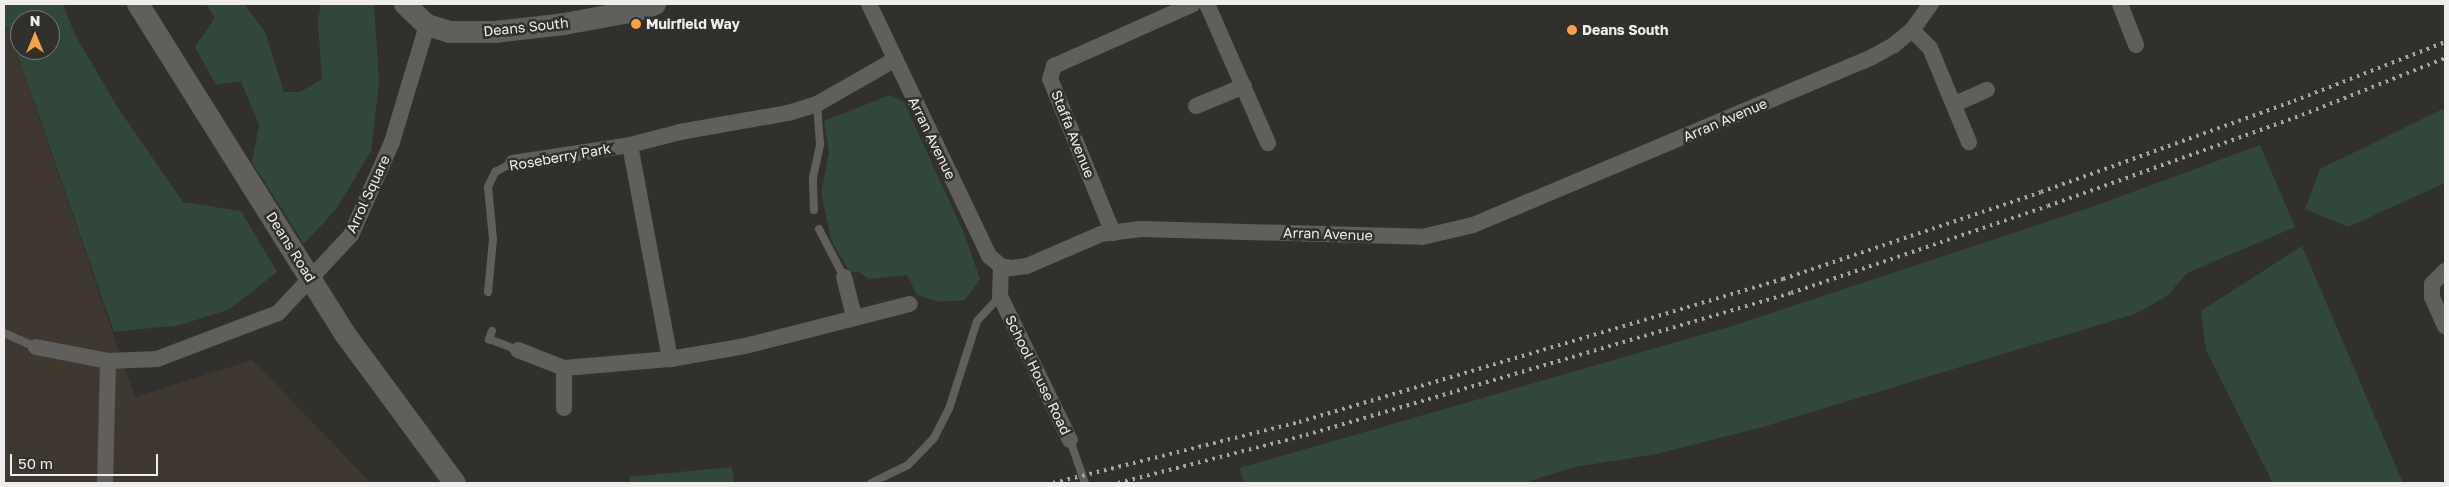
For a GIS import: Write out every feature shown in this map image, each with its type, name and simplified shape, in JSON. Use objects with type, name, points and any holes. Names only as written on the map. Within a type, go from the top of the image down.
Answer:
[{"type":"street","name":"Deans Road","points":[[138,4],[345,334],[454,483]]},
{"type":"street","name":"Deans South","points":[[404,4],[427,25],[450,32],[495,32],[573,22],[634,11],[655,4]]},
{"type":"street","name":"Arran Avenue","points":[[870,4],[894,60],[989,256],[1001,266],[1027,266],[1100,234],[1141,229],[1414,237],[1448,232],[1473,225],[1872,57],[1894,46],[1912,30],[1931,4]]},
{"type":"street","name":"Staffa Avenue","points":[[1113,232],[1050,79],[1054,66],[1193,4]]},
{"type":"street","points":[[1207,4],[1268,143]]},
{"type":"street","points":[[2120,4],[2136,44]]},
{"type":"street","name":"Arrol Square","points":[[36,347],[108,362],[157,359],[278,313],[351,235],[392,142],[427,25]]},
{"type":"street","points":[[1912,30],[1930,48],[1955,104],[1969,142]]},
{"type":"street","name":"Roseberry Park","points":[[513,163],[630,145],[680,132],[788,113],[817,104],[894,60]]},
{"type":"street","points":[[1196,106],[1244,86]]},
{"type":"street","points":[[1955,104],[1987,90]]},
{"type":"street","name":"Roseberry Park","points":[[630,145],[670,358]]},
{"type":"street","name":"School House Road","points":[[1001,266],[1000,296],[1070,440]]},
{"type":"street","points":[[2445,271],[2432,284],[2432,296],[2445,326]]},
{"type":"street","points":[[844,277],[854,316]]},
{"type":"street","points":[[518,350],[564,368],[670,358],[745,346],[854,316],[910,304]]},
{"type":"street","points":[[105,483],[108,362]]},
{"type":"street","points":[[564,368],[564,408]]},
{"type":"lane","points":[[814,210],[813,178],[820,144],[817,104]]},
{"type":"lane","name":"Roseberry Park","points":[[488,292],[493,239],[488,187],[494,172],[513,163]]},
{"type":"lane","points":[[819,229],[844,277]]},
{"type":"lane","points":[[871,483],[908,465],[934,438],[949,409],[977,321],[1000,296]]},
{"type":"lane","points":[[492,331],[489,339],[518,350]]},
{"type":"lane","points":[[4,332],[36,347]]},
{"type":"lane","name":"School House Road","points":[[1070,440],[1085,483]]},
{"type":"shaded area","points":[[8,28],[10,34],[10,60],[19,60],[135,397],[252,360],[371,483],[4,483],[4,29]]},
{"type":"green space","points":[[4,4],[63,4],[74,33],[118,108],[183,202],[241,211],[277,272],[230,309],[180,325],[114,332],[19,60],[60,60],[60,10],[10,10],[10,33],[8,27],[4,28]]},
{"type":"green space","points":[[206,4],[244,4],[265,32],[284,92],[300,92],[322,79],[318,21],[321,4],[374,4],[379,83],[371,151],[337,208],[304,244],[252,162],[259,125],[241,81],[216,85],[195,47],[215,18]]},
{"type":"green space","points":[[890,95],[904,102],[963,231],[980,279],[965,300],[940,302],[917,295],[907,275],[869,279],[859,272],[850,272],[832,242],[821,193],[829,153],[824,121]]},
{"type":"green space","points":[[2445,108],[2445,183],[2348,227],[2305,209],[2320,169]]},
{"type":"green space","points":[[2260,145],[2295,227],[2187,273],[2167,296],[2135,314],[1759,428],[1656,454],[1575,467],[1523,483],[1244,483],[1240,468],[1732,326],[2092,207]]},
{"type":"green space","points":[[2302,246],[2403,483],[2273,483],[2206,350],[2201,311]]},
{"type":"green space","points":[[732,467],[734,483],[630,483],[629,477]]},
{"type":"railway","points":[[1053,483],[1299,422],[1783,279],[2041,192],[2294,101],[2445,42]]},
{"type":"railway","points":[[1118,483],[1306,435],[1791,293],[2048,206],[2302,115],[2445,58]]},
{"type":"place","name":"Muirfield Way","points":[[636,24]]},
{"type":"place","name":"Deans South","points":[[1572,30]]}]
